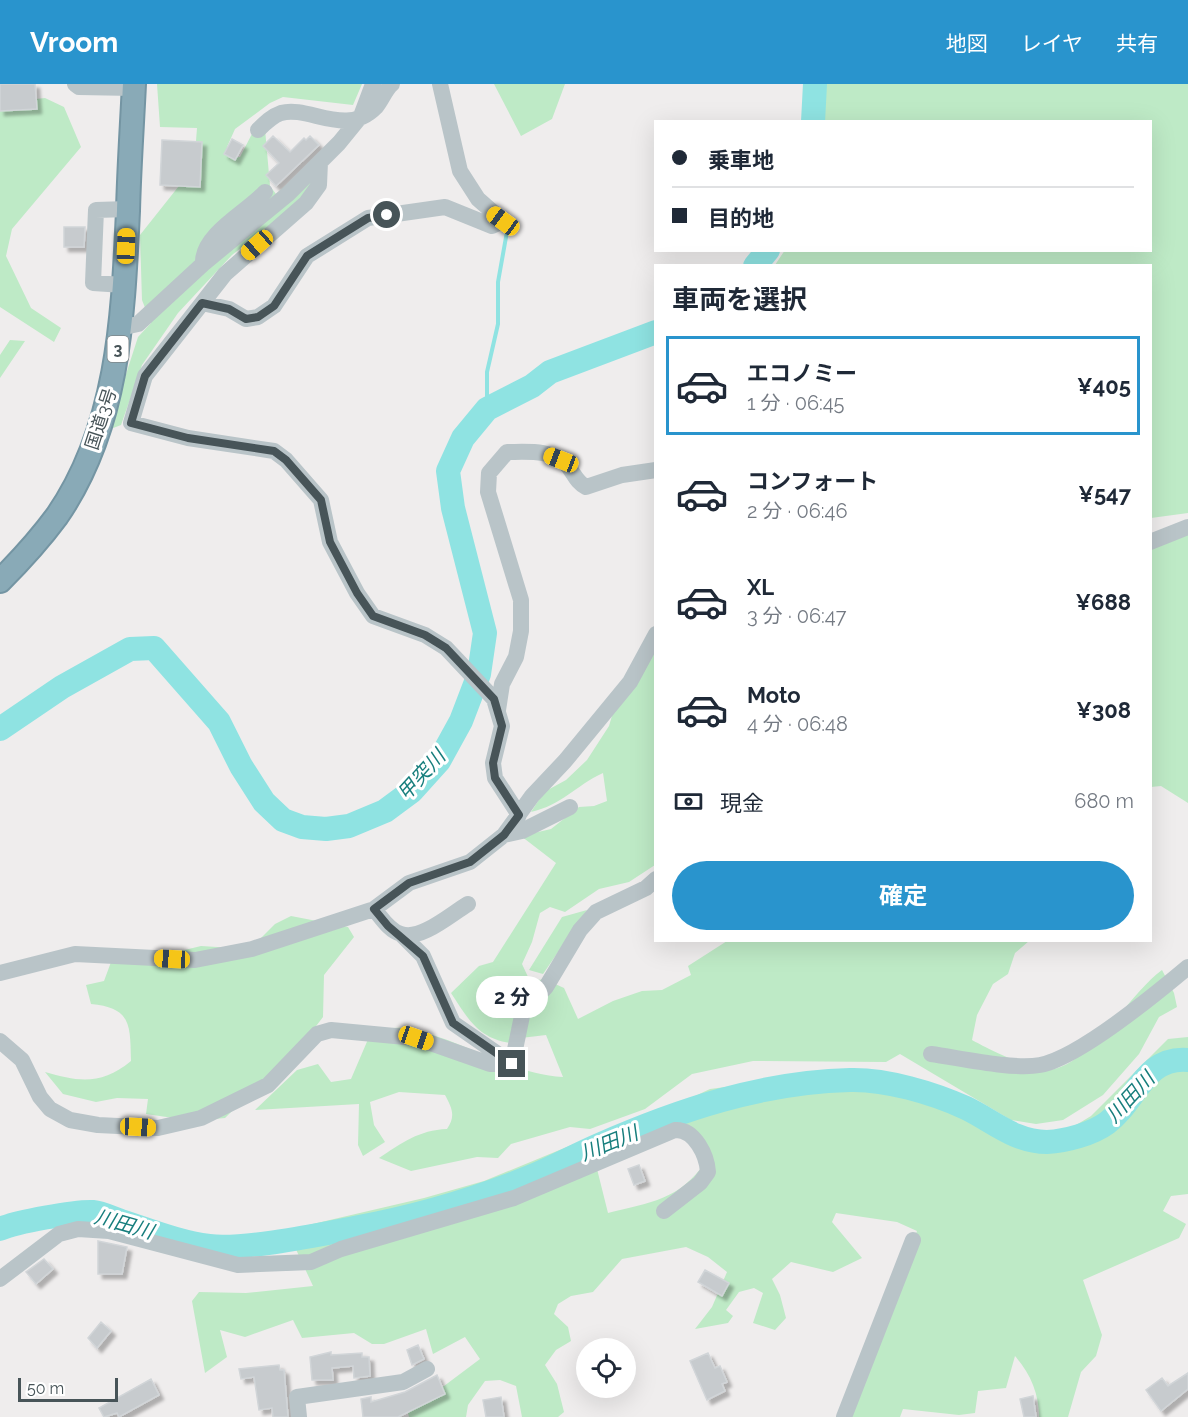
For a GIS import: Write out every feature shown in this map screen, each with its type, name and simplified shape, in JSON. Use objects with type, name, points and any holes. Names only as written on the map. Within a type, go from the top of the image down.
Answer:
[{"type":"highway","name":"国道3号","points":[[0,581],[53,521],[76,482],[91,450],[113,384],[124,285],[134,86]]},
{"type":"street","points":[[75,84],[79,87],[134,86]]},
{"type":"street","points":[[120,328],[138,324],[203,264],[288,194],[361,116],[373,84]]},
{"type":"street","points":[[258,130],[282,113],[293,112],[337,122],[361,116],[375,108],[392,84]]},
{"type":"street","points":[[202,303],[229,309],[246,319],[258,317],[274,306],[307,256],[368,218],[446,207],[492,226],[503,221],[478,199],[460,171],[440,84]]},
{"type":"street","points":[[320,162],[319,185],[306,203],[225,274],[145,376],[131,423],[188,438],[274,451],[286,460],[321,500],[330,542],[357,593],[373,616],[425,635],[446,648],[496,705],[502,726],[493,763],[495,778],[519,815]]},
{"type":"street","points":[[203,264],[203,253],[218,232],[252,206],[264,192]]},
{"type":"street","points":[[124,285],[93,283],[96,210],[128,209]]},
{"type":"street","points":[[496,705],[502,684],[516,657],[521,631],[521,600],[489,492],[489,473],[507,453],[540,452],[561,460],[579,484],[586,487],[622,475],[654,470]]},
{"type":"street","points":[[1152,541],[1188,527]]},
{"type":"street","points":[[0,973],[75,954],[195,960],[252,950],[374,909],[409,883],[470,862],[504,835],[630,682],[654,638]]},
{"type":"street","points":[[504,835],[522,831],[570,807]]},
{"type":"street","points":[[512,1064],[523,1011],[546,987],[580,930],[596,912],[646,888],[654,881]]},
{"type":"street","points":[[401,934],[417,934],[468,904]]},
{"type":"street","points":[[374,909],[388,926],[401,934],[423,956],[453,1023],[512,1064]]},
{"type":"street","points":[[931,1054],[1033,1066],[1056,1060],[1148,1000],[1188,967]]},
{"type":"street","points":[[0,1041],[22,1060],[40,1097],[50,1109],[70,1120],[98,1125],[158,1128],[201,1118],[268,1085],[316,1034],[331,1030],[416,1038],[490,1064],[512,1064]]},
{"type":"street","points":[[0,1279],[60,1234],[78,1229],[109,1231],[238,1265],[311,1262],[341,1249],[514,1198],[675,1130],[682,1130],[695,1138],[707,1161],[708,1173],[700,1183],[664,1212]]},
{"type":"street","points":[[844,1417],[913,1240]]},
{"type":"street","points":[[299,1417],[297,1397],[403,1382],[427,1369]]},
{"type":"green space","points":[[157,84],[362,84],[353,105],[283,97],[270,103],[235,129],[227,147],[229,158],[240,157],[255,128],[265,129],[270,186],[276,194],[310,164],[313,188],[287,212],[232,255],[178,313],[142,365],[121,425],[108,430],[138,337],[151,323],[142,300],[140,235],[194,167],[197,128],[160,127]]},
{"type":"green space","points":[[494,84],[565,84],[552,119],[521,136]]},
{"type":"green space","points":[[820,84],[1188,84],[1188,513],[1152,518],[1152,264],[776,264],[784,252],[1152,252],[1152,120],[822,120]]},
{"type":"green space","points":[[45,98],[64,107],[81,147],[12,229],[6,256],[31,308],[61,328],[54,342],[0,307],[0,103]]},
{"type":"green space","points":[[10,340],[25,341],[0,378],[0,355]]},
{"type":"green space","points":[[1188,522],[1188,803],[1161,786],[1152,787],[1152,543]]},
{"type":"green space","points":[[654,637],[654,866],[629,882],[599,889],[565,912],[550,907],[540,913],[532,942],[522,964],[529,979],[546,980],[510,1043],[490,1037],[475,1026],[451,993],[479,966],[493,962],[556,863],[521,836],[551,829],[579,807],[594,806],[607,801],[603,773],[551,805],[531,812],[544,792],[566,780],[587,760],[609,726],[621,685]]},
{"type":"green space","points":[[587,910],[543,974],[529,970],[562,917]]},
{"type":"green space","points":[[291,916],[348,927],[354,937],[324,975],[323,1017],[310,1034],[225,1118],[194,1121],[146,1114],[148,1099],[117,1098],[96,1102],[63,1094],[45,1072],[69,1078],[100,1078],[131,1061],[129,1028],[126,1020],[114,1010],[91,1004],[86,985],[104,981],[114,954],[160,956],[201,946],[250,949],[275,924]]},
{"type":"green space","points":[[725,942],[1028,942],[1015,953],[1008,974],[993,984],[977,1015],[972,1040],[1010,1059],[1042,1070],[1064,1066],[1079,1056],[1162,970],[1174,993],[1177,1007],[1159,1017],[1139,1054],[1103,1095],[1063,1120],[1036,1124],[1011,1120],[900,1054],[886,1062],[753,1061],[692,1074],[645,1109],[590,1129],[570,1127],[511,1144],[498,1158],[477,1157],[411,1171],[379,1158],[403,1142],[419,1135],[447,1129],[452,1112],[445,1095],[399,1092],[370,1102],[374,1125],[385,1142],[363,1156],[358,1145],[359,1104],[255,1110],[297,1070],[318,1064],[331,1082],[351,1079],[372,1030],[386,1028],[405,1028],[429,1034],[524,1070],[563,1077],[546,1035],[521,1038],[532,1010],[553,983],[564,988],[578,1019],[613,1001],[642,991],[662,990],[691,975],[688,966]]},
{"type":"green space","points":[[1188,1037],[1188,1194],[1171,1196],[1163,1211],[1186,1224],[1179,1238],[1083,1280],[1102,1335],[1096,1356],[1081,1372],[1068,1417],[1039,1417],[1038,1400],[1033,1385],[1026,1370],[1015,1356],[1006,1388],[978,1391],[975,1413],[959,1415],[903,1409],[900,1417],[843,1417],[917,1231],[897,1222],[836,1213],[832,1222],[862,1258],[833,1272],[791,1262],[772,1279],[780,1295],[786,1318],[775,1330],[753,1323],[763,1293],[754,1288],[739,1292],[726,1310],[733,1316],[728,1323],[695,1329],[712,1307],[727,1272],[708,1257],[686,1247],[622,1259],[593,1292],[571,1296],[558,1304],[554,1314],[568,1327],[571,1341],[556,1350],[545,1365],[557,1384],[564,1412],[558,1417],[522,1417],[516,1386],[500,1380],[485,1381],[468,1405],[466,1417],[409,1417],[408,1413],[480,1359],[465,1337],[433,1354],[426,1329],[384,1344],[372,1344],[354,1333],[302,1338],[293,1320],[245,1337],[220,1330],[227,1357],[205,1373],[192,1301],[199,1292],[246,1293],[313,1286],[287,1230],[424,1198],[484,1181],[574,1144],[594,1157],[608,1213],[651,1202],[675,1192],[686,1184],[706,1161],[676,1105],[710,1089],[741,1085],[822,1090],[888,1076],[905,1077],[1023,1131],[1066,1131],[1091,1116],[1168,1039]]},
{"type":"building","points":[[0,84],[35,84],[37,109],[0,111]]},
{"type":"building","points":[[273,136],[290,152],[304,138],[306,140],[310,136],[319,145],[276,186],[266,175],[279,163],[263,146]]},
{"type":"building","points":[[232,139],[243,145],[235,160],[224,154]]},
{"type":"building","points":[[162,140],[202,142],[200,187],[160,185]]},
{"type":"building","points":[[64,227],[85,227],[84,247],[64,247]]},
{"type":"building","points":[[639,1165],[645,1181],[634,1185],[628,1169]]},
{"type":"building","points":[[98,1241],[127,1247],[122,1274],[98,1274]]},
{"type":"building","points":[[44,1259],[53,1269],[36,1284],[26,1272]]},
{"type":"building","points":[[705,1270],[729,1283],[722,1296],[698,1282]]},
{"type":"building","points":[[101,1322],[111,1331],[97,1348],[88,1338]]},
{"type":"building","points":[[418,1345],[424,1359],[412,1365],[407,1350]]},
{"type":"building","points":[[331,1352],[331,1355],[362,1353],[362,1357],[369,1357],[370,1376],[354,1378],[353,1366],[332,1368],[333,1380],[312,1380],[310,1357]]},
{"type":"building","points":[[708,1353],[715,1368],[720,1366],[727,1382],[722,1384],[725,1391],[707,1400],[690,1361]]},
{"type":"building","points":[[279,1365],[280,1370],[284,1370],[288,1417],[273,1417],[272,1408],[259,1410],[254,1377],[241,1379],[239,1369]]},
{"type":"building","points":[[1188,1373],[1188,1389],[1161,1411],[1146,1390],[1162,1378],[1168,1386]]},
{"type":"building","points":[[437,1375],[445,1394],[398,1417],[363,1417],[361,1399],[371,1397],[371,1402],[405,1392]]},
{"type":"building","points":[[151,1379],[159,1395],[119,1417],[117,1413],[104,1417],[99,1408]]},
{"type":"building","points":[[1033,1396],[1036,1417],[1024,1417],[1020,1399]]},
{"type":"building","points":[[501,1397],[504,1417],[486,1417],[483,1400]]},
{"type":"waterway","name":"甲突川","points":[[813,120],[815,84]]},
{"type":"waterway","points":[[487,409],[487,372],[498,324],[498,282],[508,226]]},
{"type":"waterway","name":"甲突川","points":[[757,264],[766,252]]},
{"type":"waterway","name":"甲突川","points":[[0,729],[62,687],[130,649],[154,648],[219,722],[241,766],[264,802],[283,820],[302,827],[326,829],[349,826],[385,811],[412,791],[439,761],[461,721],[479,674],[485,633],[453,508],[448,471],[463,438],[487,409],[532,386],[550,372],[654,333]]},
{"type":"waterway","name":"川田川","points":[[0,1229],[18,1223],[73,1213],[93,1212],[176,1239],[209,1246],[261,1244],[321,1234],[399,1219],[487,1193],[530,1177],[629,1132],[721,1100],[753,1092],[817,1082],[864,1080],[909,1088],[966,1108],[1014,1135],[1047,1142],[1078,1136],[1101,1127],[1117,1114],[1142,1082],[1161,1065],[1188,1060]]},
{"type":"route","points":[[387,215],[368,218],[307,256],[274,306],[258,317],[246,319],[229,309],[202,303],[145,376],[131,423],[188,438],[274,451],[286,460],[321,500],[330,542],[357,593],[373,616],[425,635],[446,648],[494,699],[502,726],[493,763],[495,778],[519,815],[504,835],[470,862],[409,883],[374,909],[388,926],[401,934],[423,956],[453,1023],[512,1064]]}]
